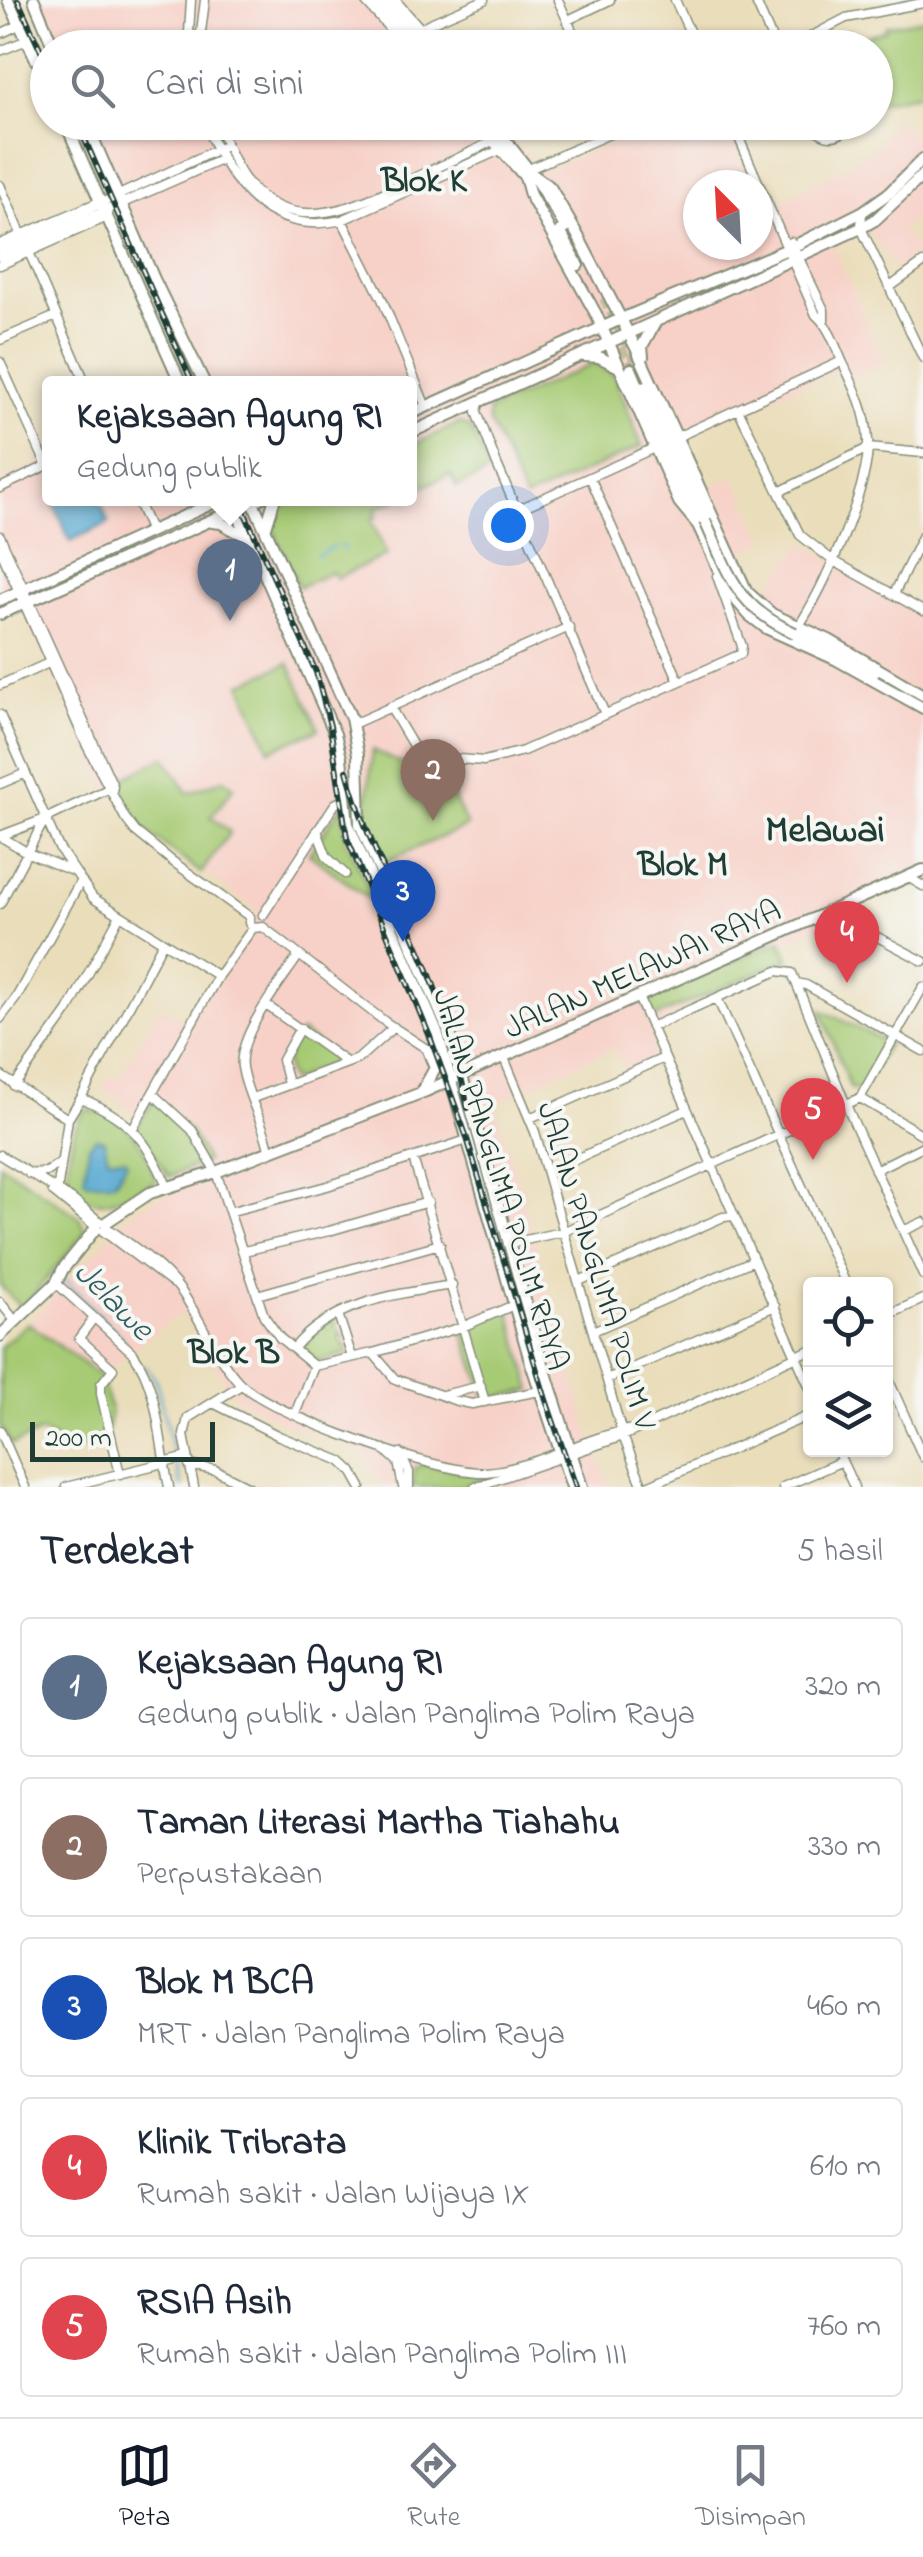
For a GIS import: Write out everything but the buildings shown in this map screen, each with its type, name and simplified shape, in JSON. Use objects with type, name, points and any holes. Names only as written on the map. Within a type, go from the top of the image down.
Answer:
[{"type":"main road","points":[[8,0],[30,48]]},
{"type":"main road","points":[[34,0],[46,30]]},
{"type":"main road","points":[[374,0],[400,30]]},
{"type":"main road","points":[[387,0],[417,30]]},
{"type":"main road","points":[[74,140],[108,206],[159,290],[197,376]]},
{"type":"main road","points":[[91,140],[108,206],[176,376]]},
{"type":"main road","points":[[491,140],[550,187],[608,315],[596,314]]},
{"type":"main road","points":[[505,140],[528,173],[530,195],[629,334],[636,348],[630,365],[701,523],[736,589],[749,606],[776,625],[923,698]]},
{"type":"main road","points":[[417,411],[620,318],[861,228],[918,176],[923,159]]},
{"type":"main road","points":[[417,430],[474,408],[792,253],[918,176]]},
{"type":"main road","points":[[603,301],[646,308]]},
{"type":"main road","points":[[596,314],[603,301]]},
{"type":"main road","points":[[575,340],[603,301]]},
{"type":"main road","points":[[596,314],[609,343],[630,365],[677,437],[746,592],[772,614],[799,625],[923,698]]},
{"type":"main road","points":[[630,365],[659,319]]},
{"type":"main road","points":[[636,348],[625,348],[654,448],[679,502],[701,523]]},
{"type":"main road","points":[[579,356],[630,365]]},
{"type":"main road","points":[[630,365],[690,489],[709,552],[736,602],[766,628],[923,708]]},
{"type":"main road","points":[[516,367],[523,382]]},
{"type":"main road","points":[[690,489],[706,504]]},
{"type":"main road","points":[[0,600],[209,506]]},
{"type":"main road","name":"JALAN PANGLIMA POLIM RAYA","points":[[233,506],[335,734],[354,844],[438,1035],[540,1391],[582,1487]]},
{"type":"main road","points":[[0,614],[243,506]]},
{"type":"main road","name":"JALAN PANGLIMA POLIM RAYA","points":[[257,506],[353,724],[360,824],[427,975],[463,1075],[572,1487]]},
{"type":"main road","points":[[266,528],[273,506]]},
{"type":"main road","points":[[207,523],[221,523],[247,538]]},
{"type":"main road","points":[[271,589],[290,580]]},
{"type":"main road","name":"JALAN MELAWAI RAYA","points":[[0,1336],[60,1278],[63,1269],[101,1227],[126,1206],[167,1186],[216,1172],[421,1094],[923,870]]},
{"type":"main road","points":[[416,980],[427,975]]},
{"type":"main road","points":[[421,1094],[435,1068],[424,1048],[438,1035]]},
{"type":"street","points":[[190,30],[192,0]]},
{"type":"street","points":[[201,30],[205,0]]},
{"type":"street","points":[[364,0],[391,30]]},
{"type":"street","points":[[395,0],[417,30],[484,0]]},
{"type":"street","points":[[568,20],[610,0]]},
{"type":"street","points":[[675,0],[689,30]]},
{"type":"street","points":[[754,0],[768,30]]},
{"type":"street","points":[[561,1],[572,30]]},
{"type":"street","points":[[823,30],[846,18],[923,3]]},
{"type":"street","points":[[0,34],[19,25]]},
{"type":"street","points":[[0,51],[26,40]]},
{"type":"street","points":[[212,140],[221,160],[249,198],[276,214],[315,224],[342,220],[372,209],[496,146]]},
{"type":"street","points":[[225,140],[256,192],[283,207],[319,214],[350,208],[496,146]]},
{"type":"street","points":[[528,173],[590,140]]},
{"type":"street","points":[[740,140],[792,253],[824,310],[824,322],[862,408],[868,448],[850,518],[819,592],[790,639]]},
{"type":"street","points":[[0,254],[108,206],[227,145]]},
{"type":"street","points":[[0,254],[232,155]]},
{"type":"street","points":[[0,184],[82,376]]},
{"type":"street","points":[[862,212],[861,228],[922,351]]},
{"type":"street","points":[[342,220],[382,298],[413,376]]},
{"type":"street","points":[[890,287],[923,263]]},
{"type":"street","points":[[0,340],[56,316]]},
{"type":"street","points":[[677,437],[842,361]]},
{"type":"street","points":[[0,362],[42,452]]},
{"type":"street","points":[[417,385],[426,407]]},
{"type":"street","points":[[474,408],[605,714]]},
{"type":"street","points":[[739,411],[800,535],[832,560],[923,611]]},
{"type":"street","points":[[518,510],[654,448]]},
{"type":"street","points":[[778,492],[868,448],[923,453]]},
{"type":"street","points":[[0,488],[42,468]]},
{"type":"street","points":[[590,478],[679,681]]},
{"type":"street","points":[[140,506],[152,532]]},
{"type":"street","points":[[894,594],[923,535]]},
{"type":"street","points":[[0,536],[51,662],[135,831],[250,917],[258,928],[446,1062]]},
{"type":"street","points":[[0,549],[22,590]]},
{"type":"street","points":[[390,707],[415,749],[434,756],[484,761],[522,750],[730,659],[742,650],[709,552]]},
{"type":"street","points":[[27,602],[111,789]]},
{"type":"street","points":[[353,724],[569,628]]},
{"type":"street","points":[[0,685],[51,662]]},
{"type":"street","points":[[0,716],[4,734],[72,871],[93,898],[218,976]]},
{"type":"street","points":[[0,784],[26,772]]},
{"type":"street","points":[[0,836],[111,789]]},
{"type":"street","points":[[134,1128],[218,976],[258,928],[335,804],[344,800]]},
{"type":"street","points":[[0,904],[46,819]]},
{"type":"street","points":[[317,831],[327,857],[341,870]]},
{"type":"street","points":[[0,836],[28,853],[72,871]]},
{"type":"street","points":[[302,854],[327,857]]},
{"type":"street","points":[[908,878],[923,886]]},
{"type":"street","points":[[0,1019],[16,998],[80,882]]},
{"type":"street","points":[[834,910],[923,961]]},
{"type":"street","points":[[250,917],[256,913],[263,915]]},
{"type":"street","points":[[14,1086],[68,1011],[120,915]]},
{"type":"street","points":[[54,1190],[68,1119],[162,942]]},
{"type":"street","points":[[269,1150],[241,1064],[242,1054],[266,1005],[299,955]]},
{"type":"street","points":[[651,1027],[778,971],[792,972],[846,1105],[923,1276]]},
{"type":"street","points":[[797,983],[923,1051]]},
{"type":"street","points":[[508,1244],[565,1231],[860,1098],[923,987]]},
{"type":"street","points":[[638,998],[803,1371]]},
{"type":"street","points":[[717,998],[843,1277]]},
{"type":"street","points":[[266,1005],[346,1062]]},
{"type":"street","points":[[252,1098],[369,1051],[394,1027]]},
{"type":"street","points":[[288,1084],[282,1060],[300,1028]]},
{"type":"street","name":"JALAN PANGLIMA POLIM V","points":[[504,1058],[530,1118],[622,1434],[644,1487]]},
{"type":"street","points":[[530,1118],[664,1058]]},
{"type":"street","points":[[0,1075],[68,1119]]},
{"type":"street","points":[[154,1095],[192,1130],[216,1172],[272,1328],[314,1366]]},
{"type":"street","points":[[81,1098],[134,1128],[167,1186]]},
{"type":"street","points":[[860,1098],[923,1135]]},
{"type":"street","points":[[547,1172],[687,1110]]},
{"type":"street","points":[[232,1211],[467,1140]]},
{"type":"street","points":[[875,1170],[923,1146]]},
{"type":"street","points":[[0,1155],[73,1200],[156,1274],[176,1285],[207,1339],[241,1385],[262,1400],[380,1446],[465,1471],[511,1468],[565,1454]]},
{"type":"street","points":[[413,1158],[485,1402]]},
{"type":"street","points":[[28,1174],[46,1172],[61,1162]]},
{"type":"street","points":[[244,1252],[428,1202]]},
{"type":"street","points":[[579,1281],[732,1212]]},
{"type":"street","points":[[903,1231],[923,1222]]},
{"type":"street","points":[[258,1294],[440,1244]]},
{"type":"street","points":[[593,1331],[754,1260]]},
{"type":"street","points":[[60,1278],[92,1319],[133,1353],[142,1366],[158,1422],[169,1487]]},
{"type":"street","points":[[294,1348],[318,1323],[338,1314],[404,1293],[452,1285]]},
{"type":"street","points":[[893,1313],[923,1299]]},
{"type":"street","points":[[0,1302],[16,1322]]},
{"type":"street","points":[[314,1366],[374,1353],[514,1305]]},
{"type":"street","points":[[607,1380],[774,1306]]},
{"type":"street","points":[[338,1314],[352,1357]]},
{"type":"street","points":[[92,1319],[78,1338],[113,1369],[100,1384],[100,1394],[120,1474]]},
{"type":"street","points":[[374,1353],[394,1379],[472,1404],[540,1391]]},
{"type":"street","points":[[475,1487],[622,1434],[803,1353]]},
{"type":"street","points":[[295,1414],[314,1366]]},
{"type":"street","points":[[194,1487],[186,1460],[184,1435],[188,1418],[241,1385]]},
{"type":"street","points":[[439,1396],[481,1386]]},
{"type":"street","points":[[893,1390],[923,1457]]},
{"type":"street","points":[[213,1403],[341,1462],[352,1470],[361,1487]]},
{"type":"street","points":[[644,1487],[803,1417]]},
{"type":"street","points":[[0,1430],[25,1487]]},
{"type":"street","points":[[380,1446],[405,1470]]},
{"type":"street","points":[[400,1452],[406,1487]]},
{"type":"street","points":[[840,1457],[854,1487]]},
{"type":"street","points":[[66,1487],[186,1460],[249,1487]]},
{"type":"street","points":[[405,1470],[427,1461]]},
{"type":"street","points":[[783,1487],[842,1461]]},
{"type":"shaded area","points":[[36,0],[392,0],[418,30],[49,30]]},
{"type":"shaded area","points":[[896,119],[923,141],[923,209],[900,231],[918,251],[897,270],[866,227],[834,247],[885,363],[846,381],[841,369],[686,434],[709,488],[734,477],[765,540],[741,555],[767,590],[802,543],[923,609],[923,886],[905,879],[763,954],[655,1029],[651,1060],[625,1070],[613,1048],[495,1103],[590,1435],[610,1487],[386,1487],[355,1445],[285,1424],[235,1397],[181,1312],[100,1376],[28,1323],[134,1211],[180,1187],[125,1103],[101,1089],[109,1075],[118,1079],[160,1007],[189,1022],[257,911],[138,825],[104,782],[22,610],[0,618],[0,481],[42,462],[42,506],[417,506],[417,376],[207,376],[98,140],[514,140],[542,171],[616,140],[733,140],[746,170],[683,170],[683,260],[773,260],[773,205],[855,161],[882,140],[893,140]]},
{"type":"green space","points":[[923,19],[923,93],[893,99],[893,30],[886,30],[886,26]]},
{"type":"green space","points":[[593,364],[614,375],[642,446],[525,499],[488,419],[489,410]]},
{"type":"green space","points":[[460,423],[470,428],[490,471],[457,487],[450,474],[417,490],[417,443]]},
{"type":"green space","points":[[278,506],[382,506],[375,509],[377,516],[371,519],[387,555],[336,578],[332,572],[299,587],[271,525]]},
{"type":"green space","points":[[289,663],[319,729],[270,750],[241,684]]},
{"type":"green space","points":[[373,750],[400,763],[443,774],[467,826],[382,863],[364,826]]},
{"type":"green space","points":[[165,757],[188,793],[224,779],[234,787],[211,817],[230,832],[201,873],[138,825],[118,781]]},
{"type":"green space","points":[[342,805],[346,839],[376,904],[309,854]]},
{"type":"green space","points":[[781,940],[789,959],[651,1019],[643,1000]]},
{"type":"green space","points":[[821,1010],[888,1043],[861,1091],[850,1088]]},
{"type":"green space","points":[[301,1032],[341,1060],[291,1081],[286,1061]]},
{"type":"green space","points":[[154,1100],[191,1133],[206,1161],[169,1177],[136,1127]]},
{"type":"green space","points":[[87,1110],[100,1111],[123,1124],[148,1157],[156,1181],[104,1202],[70,1192],[70,1148],[77,1125]]},
{"type":"green space","points":[[0,1164],[79,1217],[86,1231],[26,1304],[19,1306],[0,1285]]},
{"type":"green space","points":[[509,1310],[532,1390],[487,1399],[462,1329]]},
{"type":"green space","points":[[333,1318],[349,1353],[317,1363],[298,1343]]},
{"type":"green space","points":[[28,1323],[100,1376],[111,1411],[107,1431],[94,1449],[64,1444],[41,1432],[12,1445],[0,1426],[0,1347]]},
{"type":"green space","points":[[425,1464],[486,1478],[462,1487],[413,1487],[414,1468]]},
{"type":"water","points":[[55,506],[102,506],[109,523],[70,541]]},
{"type":"water","points":[[96,1138],[104,1140],[108,1158],[125,1158],[127,1162],[115,1182],[84,1179],[89,1146]]},
{"type":"waterway","points":[[341,545],[344,550]]},
{"type":"waterway","points":[[317,556],[334,546]]},
{"type":"waterway","name":"Jelawe","points":[[63,1278],[124,1340]]},
{"type":"waterway","name":"Jelawe","points":[[145,1365],[156,1381],[174,1456]]},
{"type":"waterway","name":"Jelawe","points":[[176,1464],[182,1487]]},
{"type":"tunnel","points":[[604,298],[638,366]]},
{"type":"tunnel","points":[[614,334],[631,369]]},
{"type":"railway","points":[[18,0],[32,30]]},
{"type":"railway","points":[[85,140],[189,376]]},
{"type":"railway","points":[[242,506],[316,672],[330,726],[347,838],[430,1037],[466,1135],[576,1487]]},
{"type":"railway","points":[[347,771],[365,825],[439,998],[468,1108]]},
{"type":"place","name":"Kejaksaan Agung RI","points":[[230,621]]},
{"type":"place","name":"Taman Literasi Martha Tiahahu","points":[[433,821]]},
{"type":"place","name":"Blok M BCA","points":[[403,942]]},
{"type":"place","name":"Klinik Tribrata","points":[[847,983]]},
{"type":"place","name":"RSIA Asih","points":[[813,1160]]},
{"type":"district","name":"Blok K","points":[[424,179]]},
{"type":"district","name":"Melawai","points":[[825,828]]},
{"type":"district","name":"Blok M","points":[[683,863]]},
{"type":"district","name":"Blok B","points":[[234,1351]]}]
